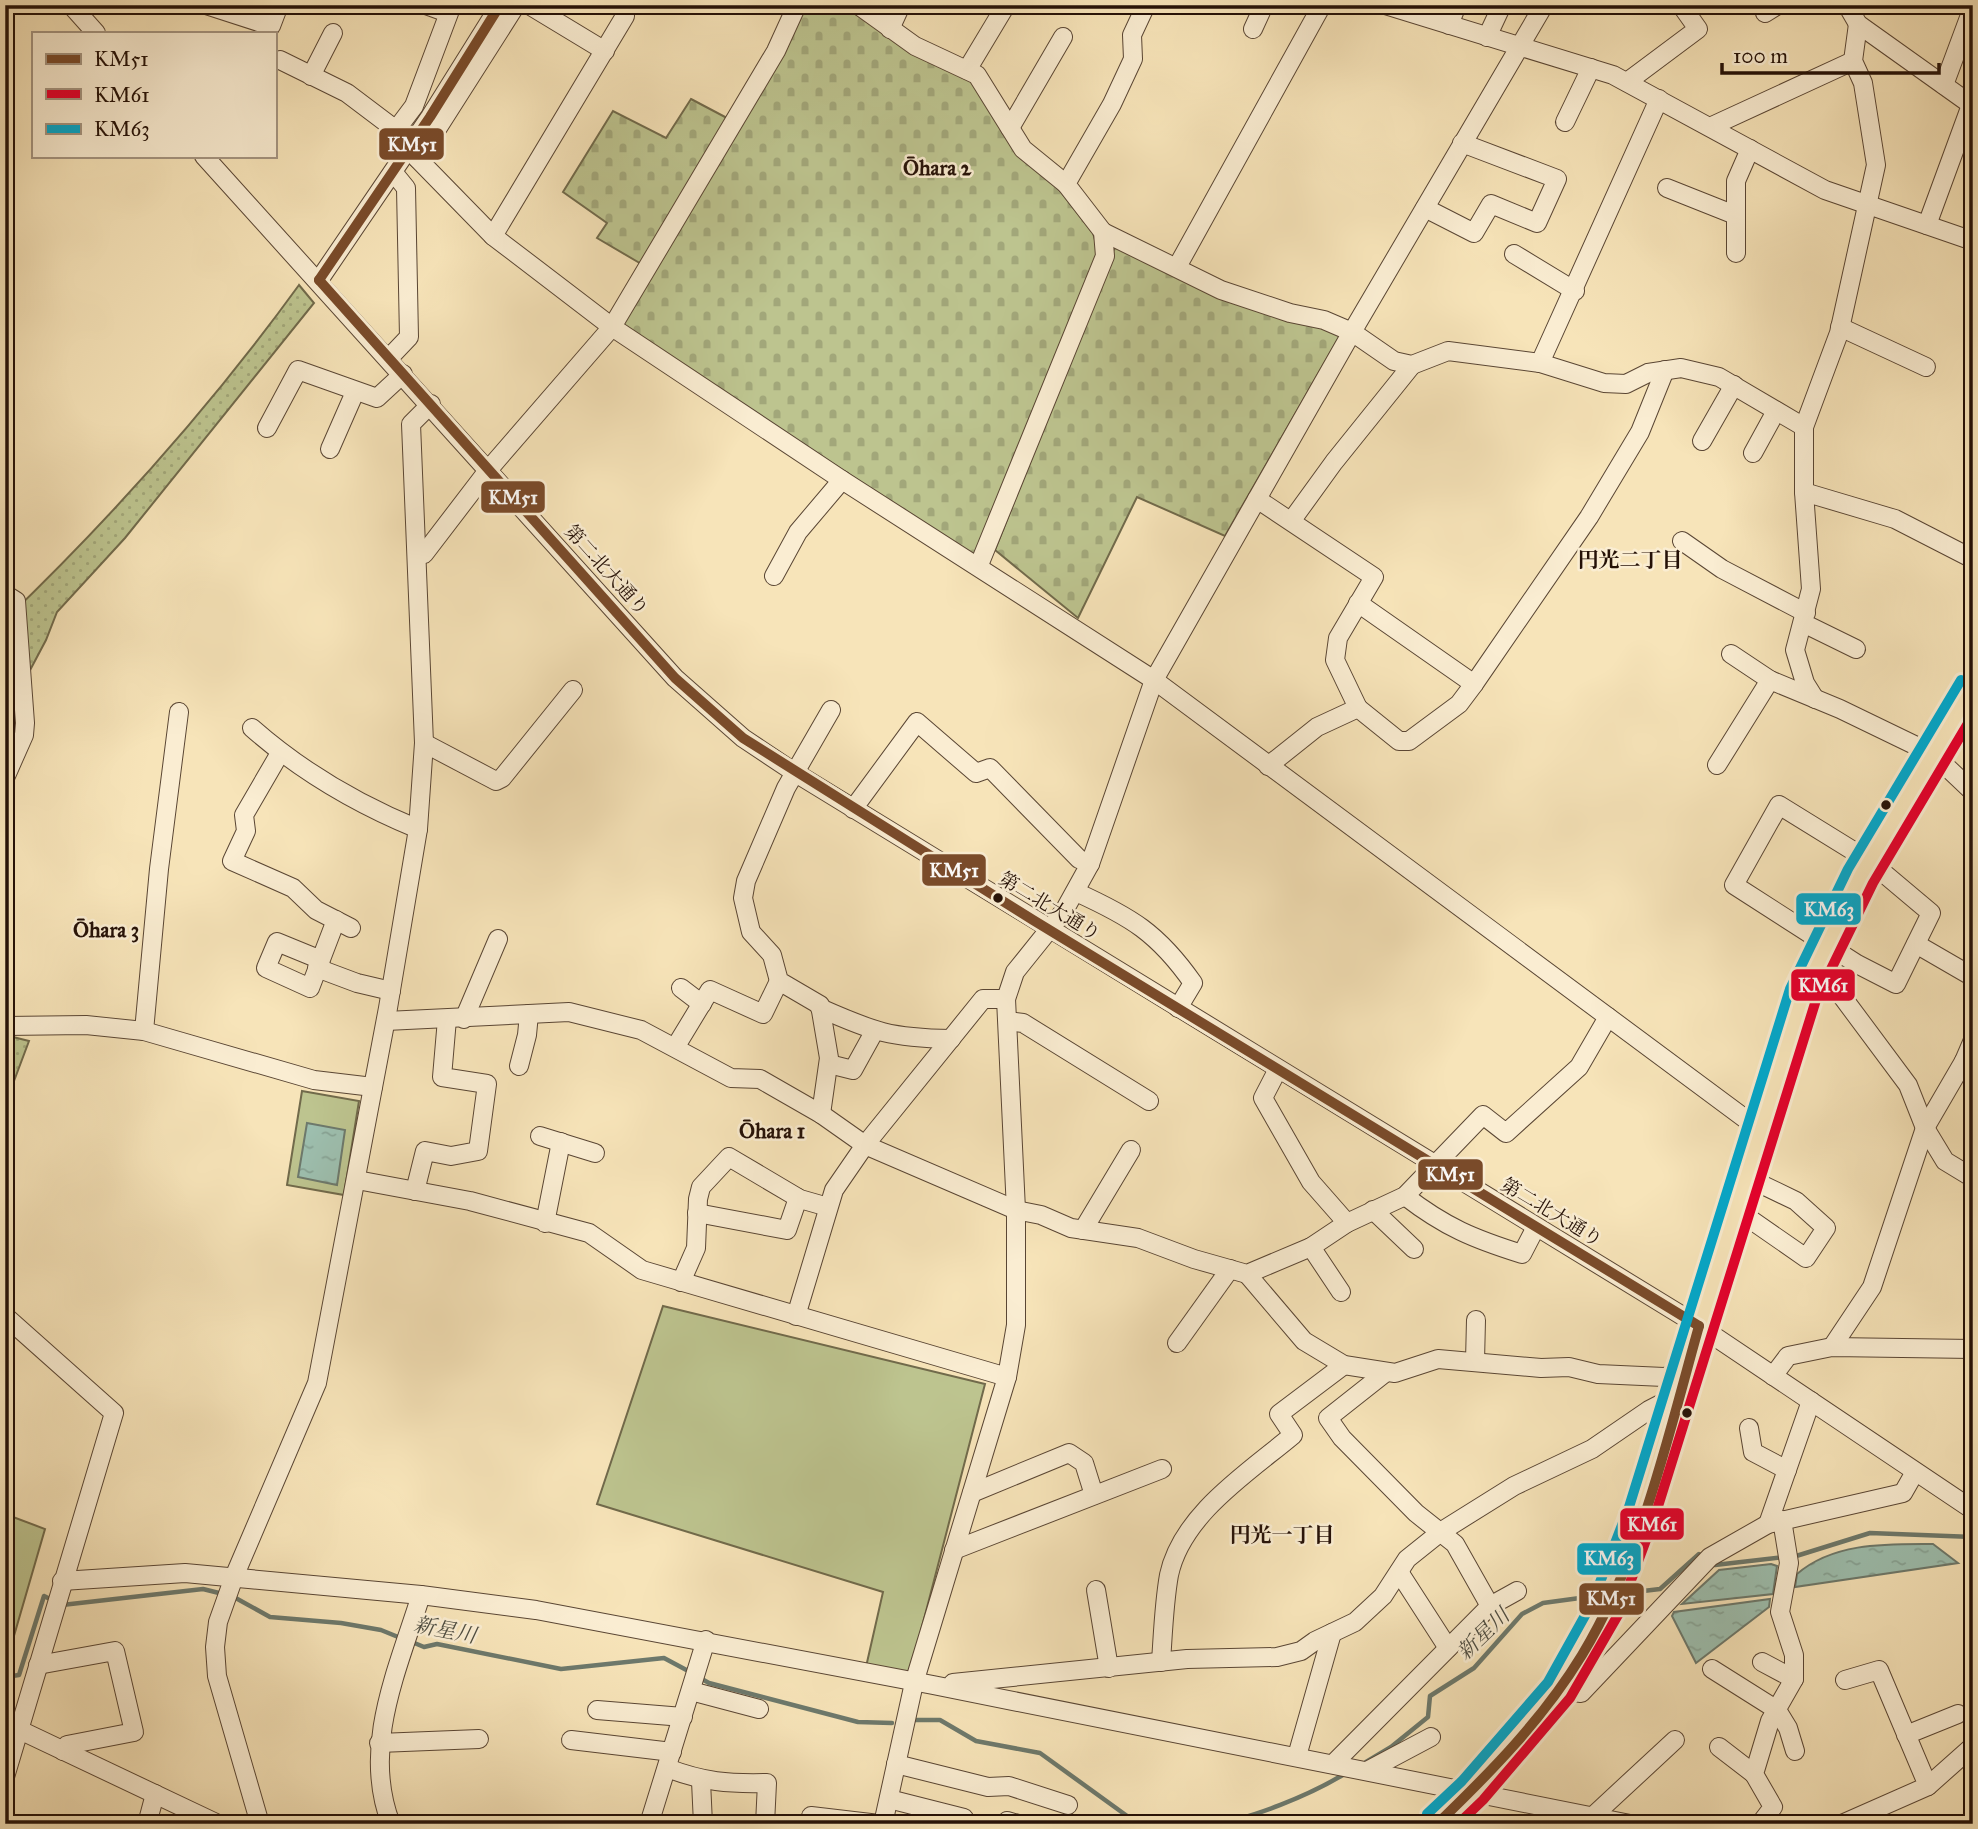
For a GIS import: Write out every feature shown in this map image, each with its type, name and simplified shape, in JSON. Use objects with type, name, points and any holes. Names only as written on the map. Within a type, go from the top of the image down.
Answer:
[{"type":"main road","points":[[1437,1824],[1472,1791],[1559,1690],[1605,1609],[1619,1576],[1685,1374],[1734,1208],[1802,995],[1823,945],[1868,860],[1973,687]]},
{"type":"street","points":[[71,5],[95,32]]},
{"type":"street","points":[[206,5],[271,26],[279,5]]},
{"type":"street","points":[[280,60],[347,93],[396,130],[414,106],[450,9],[426,5]]},
{"type":"street","points":[[413,154],[430,117],[500,5]]},
{"type":"street","points":[[318,280],[393,172],[413,154],[516,5]]},
{"type":"street","points":[[528,5],[605,51]]},
{"type":"street","points":[[418,555],[424,554],[489,469],[612,327],[776,51],[797,5]]},
{"type":"street","points":[[858,5],[915,46],[977,75],[1023,149],[1066,184],[1103,232],[1221,290],[1290,313],[1324,320],[1352,332],[1394,361],[1412,365]]},
{"type":"street","points":[[890,29],[901,5]]},
{"type":"street","points":[[967,70],[1006,5]]},
{"type":"street","points":[[1066,184],[1112,104],[1132,59],[1132,35],[1146,5]]},
{"type":"street","points":[[1253,29],[1264,5]]},
{"type":"street","points":[[1177,267],[1322,5]]},
{"type":"street","points":[[1385,5],[1413,9],[1449,25],[1591,68],[1627,82],[1825,190],[1973,241]]},
{"type":"street","points":[[1449,25],[1457,5]]},
{"type":"street","points":[[1487,37],[1502,5]]},
{"type":"street","points":[[811,1816],[881,1824],[914,1683],[1007,1377],[1016,1325],[1016,1210],[1006,999],[1015,972],[1050,930],[1076,892],[1090,864],[1154,680],[1352,332],[1544,5]]},
{"type":"street","points":[[1627,82],[1698,29],[1681,5]]},
{"type":"street","points":[[1847,5],[1858,24],[1972,105],[1927,225]]},
{"type":"street","points":[[1944,85],[1973,7]]},
{"type":"street","points":[[493,236],[625,16]]},
{"type":"street","points":[[1815,699],[1805,683],[1795,650],[1811,589],[1804,492],[1804,427],[1840,327],[1865,204],[1876,164],[1863,83],[1853,61],[1858,24]]},
{"type":"street","points":[[311,76],[333,33]]},
{"type":"street","points":[[1010,128],[1063,37]]},
{"type":"street","points":[[1712,126],[1853,61]]},
{"type":"street","points":[[1565,122],[1591,68]]},
{"type":"street","points":[[1540,363],[1575,291],[1659,99]]},
{"type":"street","points":[[414,106],[430,117]]},
{"type":"street","points":[[1425,208],[1474,233],[1491,204],[1537,223],[1557,179],[1462,143]]},
{"type":"street","points":[[1736,253],[1736,181],[1750,149]]},
{"type":"street","points":[[413,154],[493,236],[612,327],[842,480],[979,565],[1154,680],[1759,1129]]},
{"type":"street","name":"第二北大通り","points":[[206,158],[703,706],[743,738],[853,809],[1699,1326],[1915,1472],[1969,1501]]},
{"type":"street","points":[[389,358],[409,337],[406,188],[393,172]]},
{"type":"street","points":[[1667,188],[1735,215]]},
{"type":"street","points":[[979,565],[1105,256],[1103,232]]},
{"type":"street","points":[[1514,254],[1575,291]]},
{"type":"street","points":[[1840,327],[1926,367]]},
{"type":"street","points":[[1293,520],[1334,462],[1412,365],[1448,351],[1540,363],[1604,383],[1626,384],[1648,373],[1681,368],[1719,377],[1804,427]]},
{"type":"street","points":[[267,428],[298,370],[377,398],[403,374]]},
{"type":"street","points":[[1257,499],[1293,520],[1374,577],[1338,638],[1335,660],[1358,708],[1399,741],[1409,741],[1459,704],[1474,684],[1589,517],[1640,432],[1665,370]]},
{"type":"street","points":[[1702,440],[1734,385]]},
{"type":"street","points":[[330,449],[355,392]]},
{"type":"street","points":[[260,1824],[217,1676],[215,1647],[232,1581],[317,1383],[386,1021],[418,829],[424,743],[411,424],[431,404]]},
{"type":"street","points":[[1752,453],[1776,411]]},
{"type":"street","points":[[774,576],[798,532],[842,480]]},
{"type":"street","points":[[1804,492],[1895,519],[1973,559]]},
{"type":"street","points":[[1682,541],[1722,569],[1856,649]]},
{"type":"street","points":[[5,594],[16,601],[25,723],[24,735],[5,778]]},
{"type":"street","points":[[1358,603],[1474,684]]},
{"type":"street","points":[[1731,654],[1770,680],[1933,754],[1973,792]]},
{"type":"street","points":[[1717,765],[1770,680]]},
{"type":"street","points":[[424,743],[496,781],[502,778],[573,690]]},
{"type":"street","points":[[1268,766],[1317,727],[1358,708]]},
{"type":"street","points":[[676,1046],[709,990],[763,1014],[779,981],[772,955],[751,932],[743,898],[746,881],[794,772],[831,710]]},
{"type":"street","points":[[144,1031],[159,869],[179,712]]},
{"type":"street","points":[[853,809],[917,722],[976,773],[989,768],[1079,859],[1090,864]]},
{"type":"street","points":[[252,728],[280,753],[365,807],[418,829]]},
{"type":"street","points":[[280,753],[244,815],[246,831],[232,862],[293,888],[316,910],[344,924],[319,964],[357,983],[391,990]]},
{"type":"street","points":[[1779,805],[1823,835],[1868,860],[1931,913],[1916,944],[1896,984],[1823,945],[1734,885],[1779,805]]},
{"type":"street","points":[[1076,892],[1117,911],[1169,950],[1193,983],[1178,1008]]},
{"type":"street","points":[[415,1191],[425,1151],[451,1156],[478,1151],[486,1084],[442,1077],[456,1019],[498,939]]},
{"type":"street","points":[[1916,944],[1973,977]]},
{"type":"street","points":[[1823,945],[1841,995],[1883,1056],[1908,1085],[1925,1128],[1945,1161],[1973,1178]]},
{"type":"street","points":[[779,981],[820,1008],[874,1032],[902,1038],[951,1039]]},
{"type":"street","points":[[681,988],[702,1004]]},
{"type":"street","points":[[796,1316],[834,1190],[865,1145],[983,999],[1006,999]]},
{"type":"street","points":[[1973,1001],[1973,1011]]},
{"type":"street","points":[[820,1008],[829,1064],[821,1114]]},
{"type":"street","points":[[386,1021],[569,1012],[641,1030],[676,1046],[730,1078],[760,1079],[821,1114],[865,1145],[1016,1210],[1041,1215],[1071,1228],[1138,1238],[1238,1272],[1304,1341],[1344,1365],[1385,1373],[1409,1370],[1438,1359],[1541,1368],[1569,1367],[1598,1374],[1664,1377],[1685,1374]]},
{"type":"street","points":[[519,1066],[527,1035],[528,1014]]},
{"type":"street","points":[[1177,1343],[1238,1272],[1311,1247],[1347,1223],[1405,1196],[1483,1115],[1506,1133],[1579,1067],[1608,1017]]},
{"type":"street","points":[[1008,1021],[1023,1023],[1149,1101]]},
{"type":"street","points":[[5,1026],[86,1025],[144,1031],[314,1080],[373,1087]]},
{"type":"street","points":[[829,1064],[853,1069],[874,1032]]},
{"type":"street","points":[[1832,1347],[1872,1287],[1925,1128],[1968,1061],[1973,1040]]},
{"type":"street","points":[[1278,1069],[1263,1098],[1311,1182],[1347,1223]]},
{"type":"street","points":[[540,1136],[595,1153]]},
{"type":"street","points":[[545,1223],[561,1142]]},
{"type":"street","points":[[1083,1230],[1131,1150]]},
{"type":"street","points":[[681,1282],[696,1248],[701,1187],[729,1157],[798,1198],[828,1207]]},
{"type":"street","points":[[1734,1208],[1806,1258],[1826,1228],[1796,1201],[1744,1176]]},
{"type":"street","points":[[357,1180],[470,1201],[590,1233],[642,1270],[1007,1377]]},
{"type":"street","points":[[1405,1196],[1439,1222],[1479,1241],[1522,1254],[1536,1227]]},
{"type":"street","points":[[697,1213],[787,1230],[798,1198]]},
{"type":"street","points":[[1373,1210],[1414,1249]]},
{"type":"street","points":[[1311,1247],[1341,1292]]},
{"type":"street","points":[[5,1316],[114,1413],[52,1611],[38,1665],[13,1726],[5,1777]]},
{"type":"street","points":[[1475,1361],[1476,1320]]},
{"type":"street","points":[[1773,1376],[1788,1356],[1832,1347],[1973,1349]]},
{"type":"street","points":[[1161,1662],[1170,1573],[1184,1542],[1203,1514],[1293,1435],[1279,1415],[1344,1365]]},
{"type":"street","points":[[1385,1373],[1328,1418],[1342,1438],[1416,1513],[1455,1544],[1490,1606]]},
{"type":"street","points":[[933,1685],[1161,1662],[1277,1657],[1301,1651],[1355,1622],[1383,1596],[1407,1559],[1442,1531],[1514,1486],[1592,1448],[1656,1405],[1678,1395]]},
{"type":"street","points":[[1754,1774],[1770,1721],[1794,1679],[1794,1654],[1780,1612],[1787,1557],[1775,1522],[1787,1470],[1811,1401]]},
{"type":"street","points":[[1749,1428],[1753,1452],[1787,1470]]},
{"type":"street","points":[[972,1493],[1069,1453],[1084,1463],[1094,1495]]},
{"type":"street","points":[[954,1550],[1162,1469]]},
{"type":"street","points":[[1559,1690],[1581,1693],[1706,1562],[1775,1522],[1903,1493],[1915,1472]]},
{"type":"street","points":[[1399,1572],[1448,1648]]},
{"type":"street","points":[[60,1587],[184,1573],[232,1581],[421,1595],[536,1610],[706,1640],[1630,1824]]},
{"type":"street","points":[[1096,1590],[1109,1668]]},
{"type":"street","points":[[1337,1765],[1490,1606],[1517,1591]]},
{"type":"street","points":[[391,1824],[382,1799],[378,1764],[380,1743],[386,1706],[421,1595]]},
{"type":"street","points":[[1297,1756],[1332,1633]]},
{"type":"street","points":[[649,1824],[706,1640]]},
{"type":"street","points":[[38,1665],[115,1651],[134,1732],[67,1745],[63,1751]]},
{"type":"street","points":[[1762,1662],[1794,1679]]},
{"type":"street","points":[[1712,1669],[1777,1710],[1788,1728],[1795,1751]]},
{"type":"street","points":[[1844,1680],[1879,1670],[1928,1786]]},
{"type":"street","points":[[692,1688],[759,1709]]},
{"type":"street","points":[[597,1710],[683,1717]]},
{"type":"street","points":[[1906,1735],[1958,1714]]},
{"type":"street","points":[[13,1726],[218,1824]]},
{"type":"street","points":[[1367,1771],[1431,1737]]},
{"type":"street","points":[[380,1743],[479,1739]]},
{"type":"street","points":[[571,1740],[669,1760],[701,1781],[767,1783],[765,1824]]},
{"type":"street","points":[[1592,1817],[1675,1740]]},
{"type":"street","points":[[1842,1824],[1928,1786],[1973,1746]]},
{"type":"street","points":[[1719,1747],[1754,1774],[1773,1808],[1760,1824]]},
{"type":"street","points":[[896,1764],[988,1787],[1009,1786],[1068,1805]]},
{"type":"street","points":[[701,1781],[703,1824]]},
{"type":"street","points":[[147,1824],[155,1794]]},
{"type":"street","points":[[889,1799],[964,1818]]},
{"type":"street","points":[[1006,1824],[1007,1821],[1018,1824]]},
{"type":"green space","points":[[805,5],[842,5],[915,54],[972,78],[1093,233],[1099,254],[978,559],[620,324]]},
{"type":"green space","points":[[691,99],[727,118],[643,265],[597,238],[607,223],[563,192],[613,111],[666,138]]},
{"type":"green space","points":[[1116,244],[1341,334],[1225,536],[1137,497],[1078,618],[995,550]]},
{"type":"green space","points":[[299,285],[314,303],[125,538],[57,612],[46,640],[10,708],[5,710],[5,620],[84,541],[160,459],[266,330]]},
{"type":"green space","points":[[5,1035],[29,1041],[5,1105]]},
{"type":"green space","points":[[302,1091],[359,1101],[344,1195],[287,1185]]},
{"type":"green space","points":[[663,1306],[985,1384],[910,1673],[866,1667],[883,1592],[597,1504]]},
{"type":"green space","points":[[5,1514],[45,1529],[9,1653],[5,1655]]},
{"type":"water","points":[[307,1123],[345,1130],[337,1185],[298,1177]]},
{"type":"water","points":[[1933,1544],[1958,1563],[1795,1587],[1797,1574],[1827,1556],[1844,1550],[1880,1545]]},
{"type":"water","points":[[1771,1564],[1777,1566],[1773,1594],[1682,1604],[1719,1570]]},
{"type":"water","points":[[1770,1599],[1769,1607],[1696,1663],[1672,1616],[1674,1612]]},
{"type":"waterway","name":"新星川","points":[[1793,1557],[1870,1533],[1973,1537]]},
{"type":"waterway","name":"新星川","points":[[1618,1594],[1660,1589],[1699,1554],[1703,1557]]},
{"type":"waterway","name":"新星川","points":[[1710,1562],[1715,1565],[1784,1557]]},
{"type":"waterway","name":"新星川","points":[[62,1605],[203,1589],[223,1594]]},
{"type":"waterway","name":"新星川","points":[[1366,1762],[1391,1747],[1428,1717],[1430,1696],[1474,1668],[1522,1614],[1543,1603],[1602,1595]]},
{"type":"waterway","name":"新星川","points":[[5,1677],[19,1675],[44,1596],[54,1601]]},
{"type":"waterway","name":"新星川","points":[[232,1596],[270,1617],[341,1623],[381,1630],[403,1639]]},
{"type":"waterway","name":"新星川","points":[[412,1642],[424,1647],[437,1644],[561,1669],[664,1658],[692,1673]]},
{"type":"waterway","name":"新星川","points":[[700,1678],[709,1683],[858,1722],[892,1723]]},
{"type":"waterway","name":"新星川","points":[[914,1720],[940,1720],[976,1741],[1040,1753],[1134,1821],[1152,1824]]},
{"type":"waterway","name":"新星川","points":[[1211,1824],[1227,1822],[1280,1805],[1346,1773]]},
{"type":"transit line","name":"KM51","points":[[319,280],[430,117],[500,5]]},
{"type":"transit line","name":"KM51","points":[[319,280],[675,678],[743,738],[1033,920],[1699,1326]]},
{"type":"transit line","name":"KM63","points":[[1427,1814],[1462,1781],[1548,1682],[1592,1603],[1629,1507],[1790,989],[1848,869],[1961,680]]},
{"type":"transit line","name":"KM61","points":[[1458,1824],[1483,1800],[1570,1698],[1618,1615],[1655,1516],[1816,1000],[1873,883],[1973,715]]},
{"type":"transit line","name":"KM51","points":[[1437,1824],[1496,1765],[1533,1723],[1567,1679],[1603,1617],[1621,1577],[1651,1495],[1699,1326]]},
{"type":"district","name":"Ōhara 2","points":[[937,168]]},
{"type":"district","name":"円光二丁目","points":[[1630,560]]},
{"type":"district","name":"Ōhara 3","points":[[106,930]]},
{"type":"district","name":"Ōhara 1","points":[[772,1131]]},
{"type":"district","name":"円光一丁目","points":[[1282,1535]]}]
